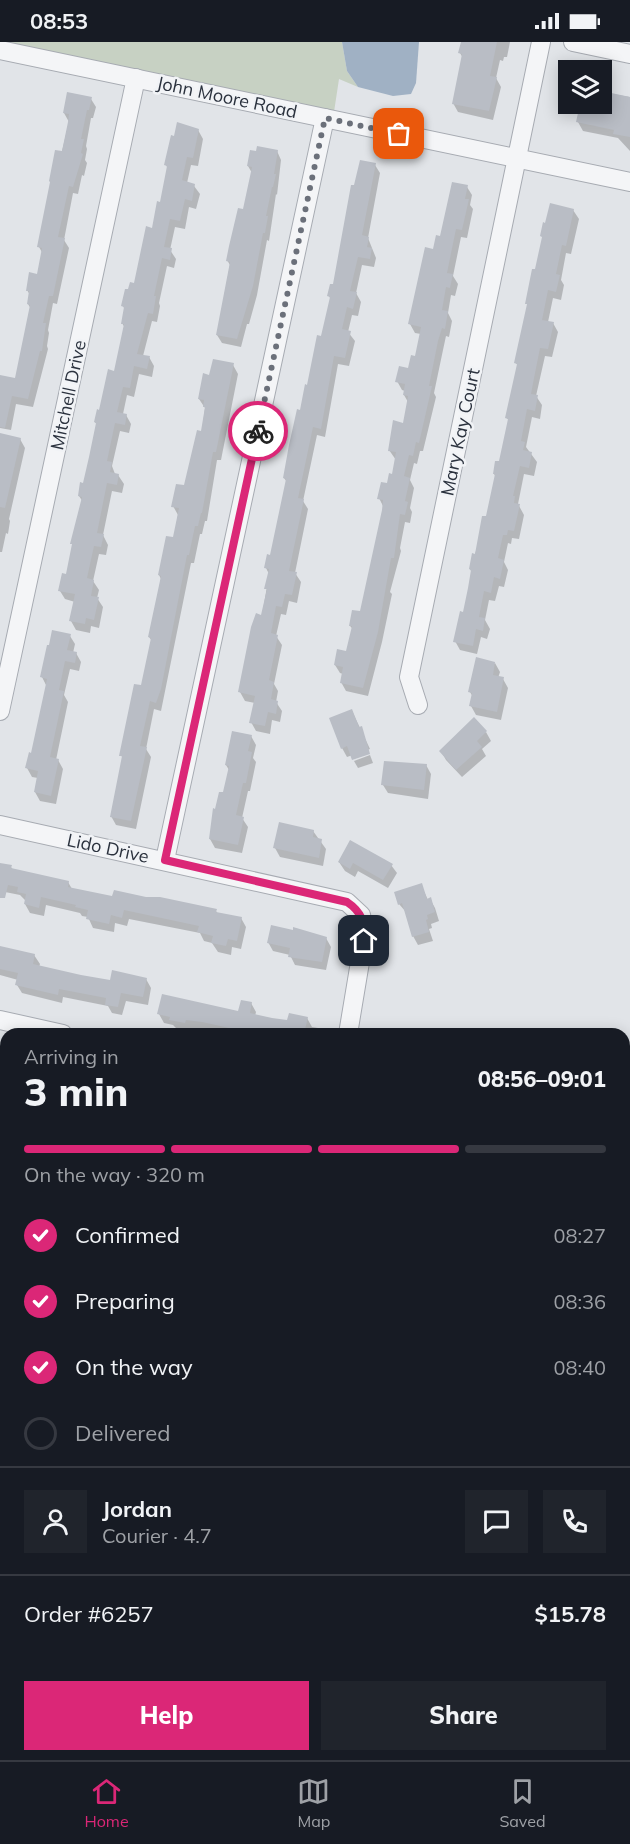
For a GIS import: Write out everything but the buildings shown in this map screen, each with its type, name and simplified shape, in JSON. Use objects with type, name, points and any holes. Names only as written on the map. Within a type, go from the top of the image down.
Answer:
[{"type":"street","name":"Mary Kay Court","points":[[418,705],[409,676],[541,42]]},
{"type":"street","points":[[573,42],[630,54]]},
{"type":"street","name":"John Moore Road","points":[[0,50],[630,182]]},
{"type":"street","name":"Mitchell Drive","points":[[0,711],[136,78]]},
{"type":"street","points":[[165,860],[325,118]]},
{"type":"street","name":"Lido Drive","points":[[0,825],[347,902],[357,910],[365,926],[349,1028]]},
{"type":"street","points":[[0,1020],[36,1028]]},
{"type":"green space","points":[[0,42],[342,42],[347,71],[358,87],[339,79],[334,112]]},
{"type":"water","points":[[342,42],[419,42],[416,83],[411,94],[393,96],[358,87],[347,71]]},
{"type":"way so far","points":[[258,431],[325,118],[399,134]]},
{"type":"route","points":[[258,431],[165,860],[347,902],[363,919],[364,941]]}]
